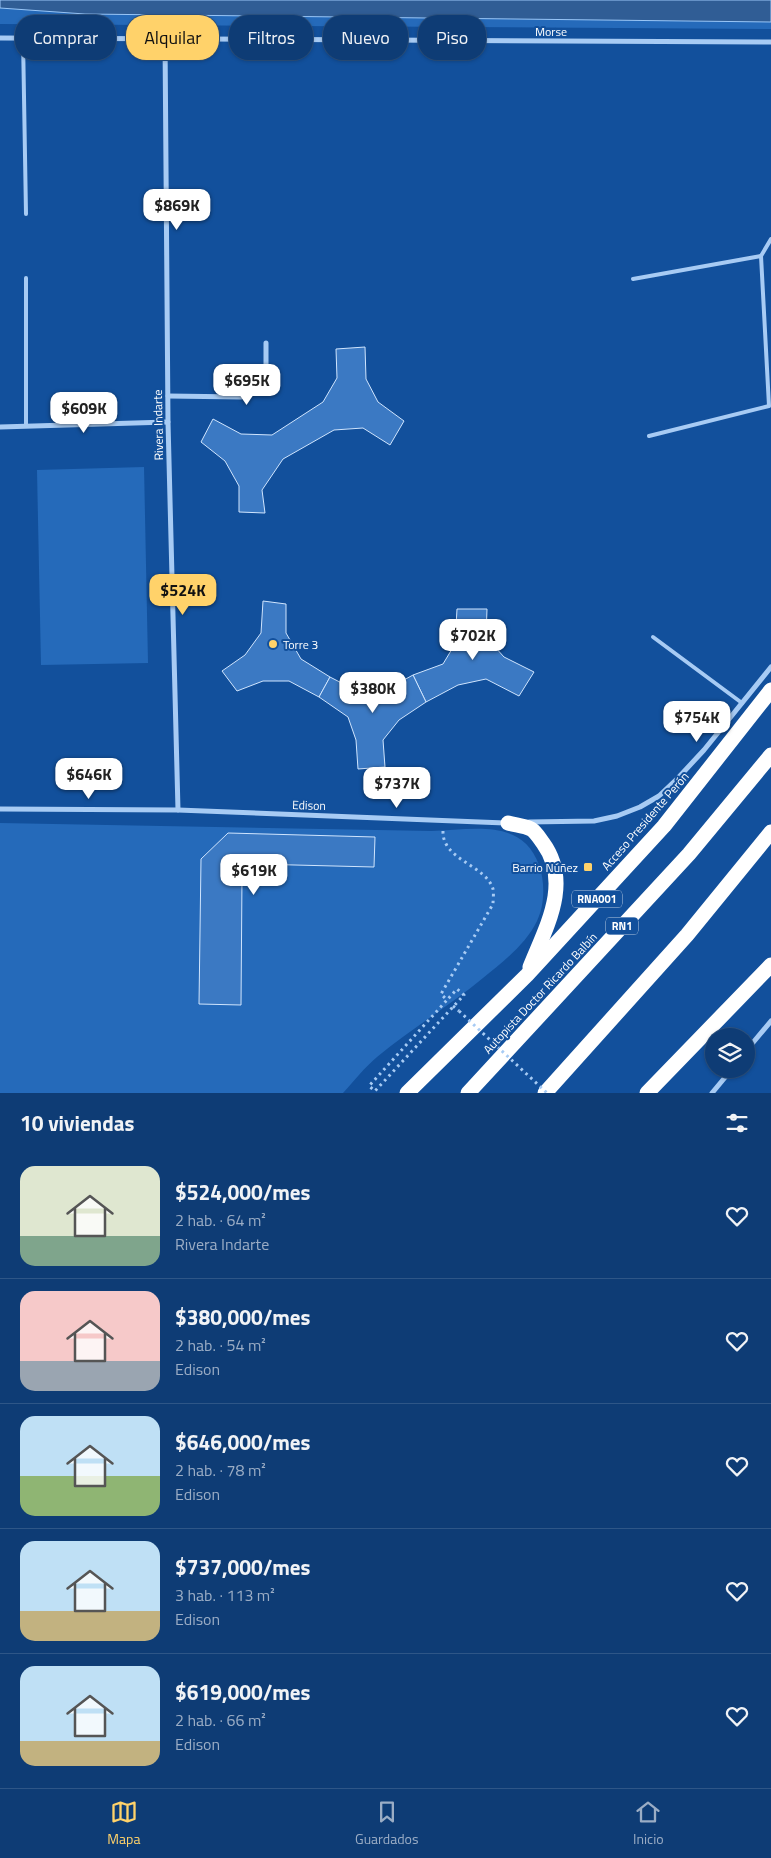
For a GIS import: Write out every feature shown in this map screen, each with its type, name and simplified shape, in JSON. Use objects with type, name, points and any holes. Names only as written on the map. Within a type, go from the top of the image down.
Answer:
[{"type":"highway","name":"Acceso Presidente Perón","points":[[407,1093],[527,975],[664,826],[771,690]]},
{"type":"highway","name":"Autopista Doctor Ricardo Balbín","points":[[468,1093],[689,854],[771,755]]},
{"type":"highway","points":[[508,823],[531,829],[549,851],[555,869],[557,888],[554,906],[527,975]]},
{"type":"highway","points":[[546,1093],[687,935],[771,832]]},
{"type":"highway","points":[[647,1093],[771,965]]},
{"type":"street","name":"Morse","points":[[0,38],[15,38]]},
{"type":"street","name":"Morse","points":[[219,39],[771,42]]},
{"type":"street","name":"Rivera Indarte","points":[[165,60],[168,422],[178,810]]},
{"type":"street","points":[[168,396],[241,397],[261,390],[266,381],[266,343]]},
{"type":"street","points":[[0,426],[168,422]]},
{"type":"street","name":"Edison","points":[[0,809],[178,810],[508,823],[594,821],[617,816],[640,807],[658,796],[672,784],[704,750],[771,666]]},
{"type":"street","points":[[755,1040],[771,1021]]},
{"type":"street","points":[[712,1093],[724,1078]]},
{"type":"lane","points":[[23,60],[26,214]]},
{"type":"lane","points":[[649,436],[769,406],[761,256],[771,239]]},
{"type":"lane","points":[[633,280],[761,256]]},
{"type":"lane","points":[[26,278],[26,426]]},
{"type":"lane","points":[[654,636],[742,703]]},
{"type":"path","points":[[444,821],[443,836],[456,857],[475,868],[486,878],[493,889],[493,904],[442,994],[447,1000]]},
{"type":"path","points":[[457,989],[464,995],[453,1006],[374,1092],[369,1086],[457,989]]},
{"type":"path","points":[[453,1006],[546,1093]]},
{"type":"shaded area","points":[[0,0],[771,0],[771,29],[486,27],[486,15],[418,15],[418,27],[408,27],[408,15],[323,15],[323,26],[313,26],[313,15],[229,15],[229,25],[219,25],[219,15],[126,15],[126,25],[116,25],[116,15],[15,15],[15,24],[0,24]]},
{"type":"shaded area","points":[[0,0],[771,0],[771,22],[486,19],[486,15],[418,15],[418,18],[408,18],[408,15],[323,15],[323,17],[313,17],[313,15],[85,14],[0,8]]},
{"type":"shaded area","points":[[144,467],[148,663],[41,665],[37,470]]},
{"type":"shaded area","points":[[0,823],[431,831],[494,830],[508,833],[521,839],[531,850],[541,871],[543,886],[542,908],[537,921],[527,937],[498,966],[377,1057],[343,1093],[0,1093]]},
{"type":"building","points":[[365,347],[366,379],[378,402],[404,421],[390,445],[363,428],[334,430],[283,459],[262,490],[265,513],[239,512],[239,486],[225,461],[201,442],[213,419],[241,434],[272,435],[323,402],[337,378],[336,349]]},
{"type":"building","name":"Torre 3","points":[[263,601],[286,604],[286,633],[301,659],[330,677],[319,697],[289,681],[263,681],[237,691],[222,671],[245,655],[261,633]]},
{"type":"building","points":[[457,609],[487,609],[486,637],[504,657],[534,672],[519,696],[486,679],[458,685],[426,702],[413,675],[443,664],[455,644]]},
{"type":"building","points":[[413,675],[426,702],[399,720],[383,740],[385,767],[358,769],[356,740],[348,717],[319,697],[330,677],[357,691],[382,692]]},
{"type":"building","points":[[228,833],[375,837],[374,867],[255,864],[242,876],[241,1005],[199,1004],[201,859]]},
{"type":"place","name":"Torre 3","points":[[273,644]]},
{"type":"place","name":"Barrio Núñez","points":[[588,867]]}]
